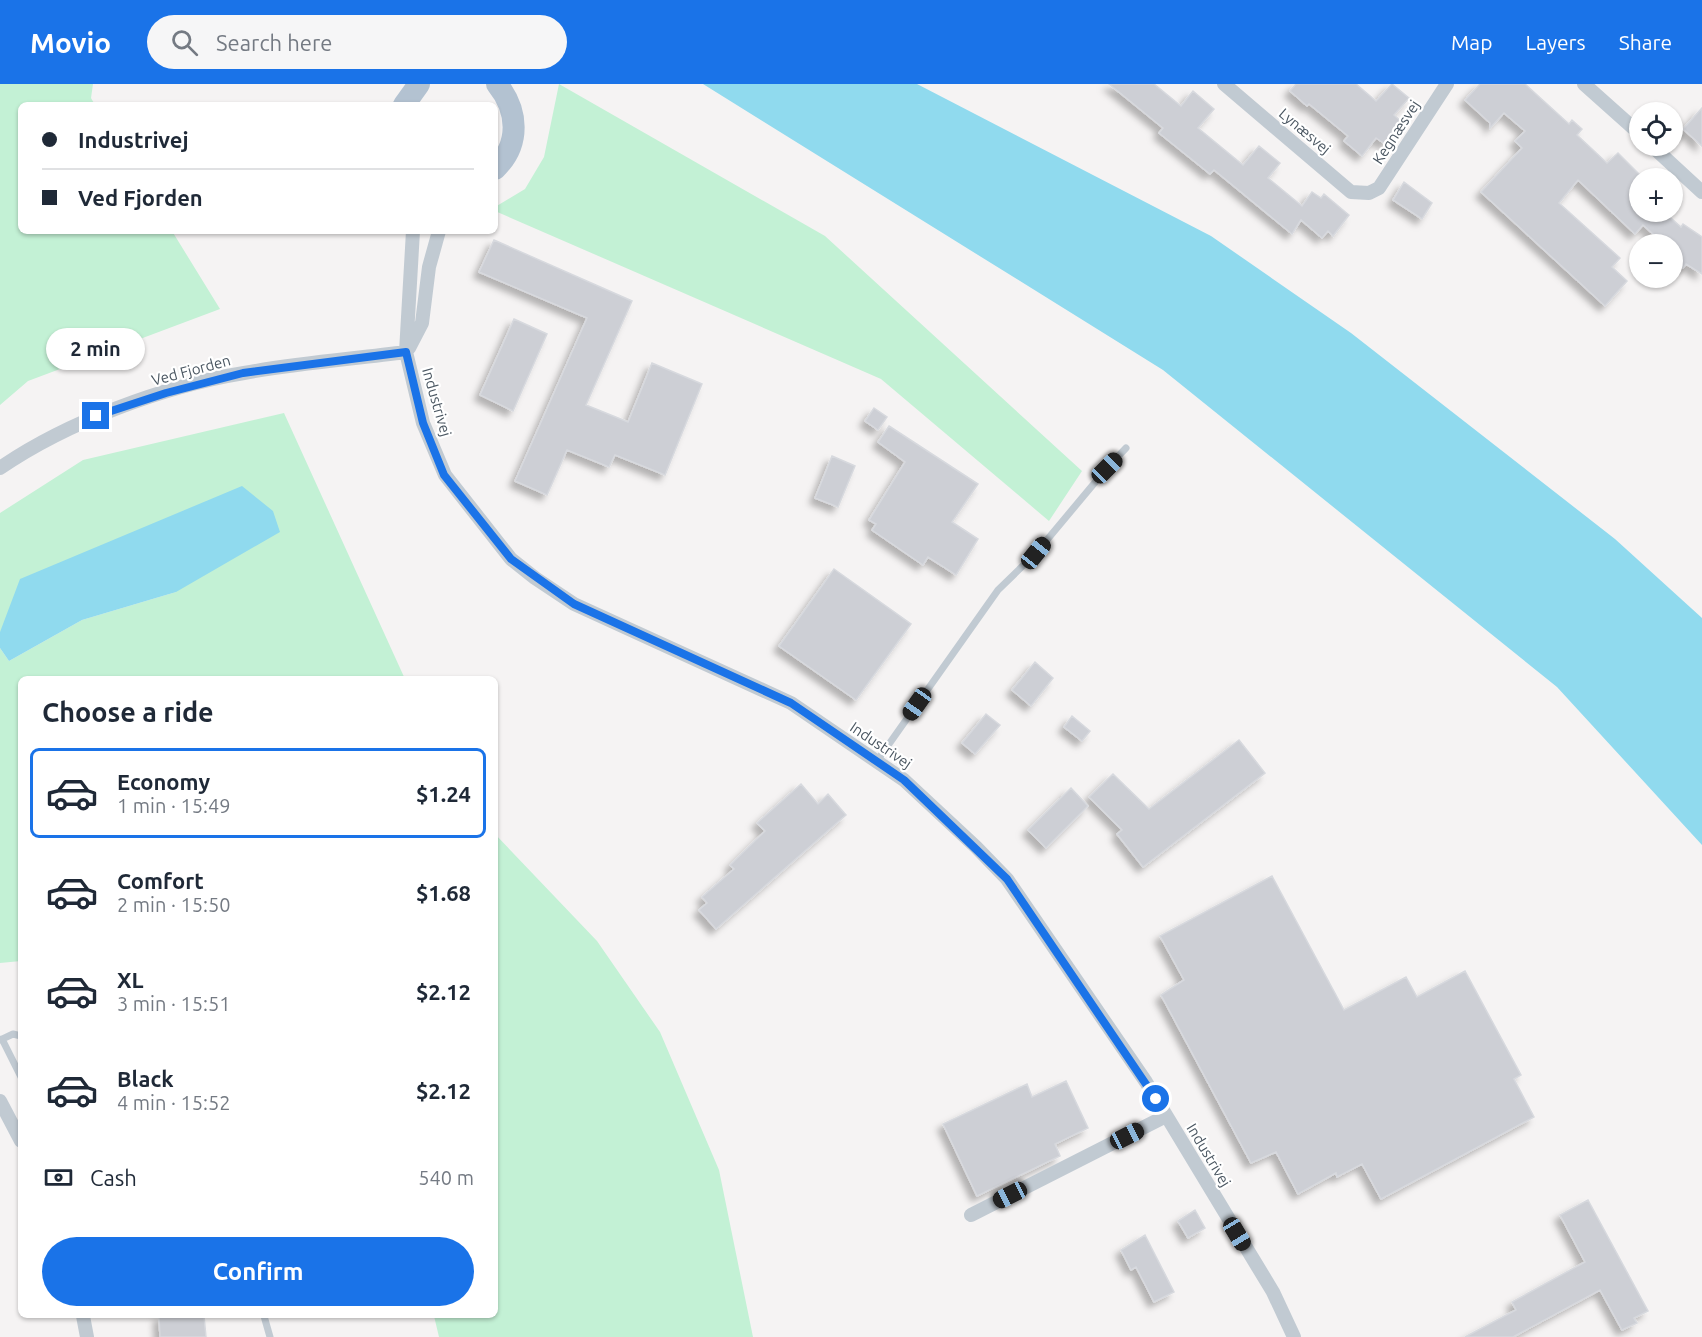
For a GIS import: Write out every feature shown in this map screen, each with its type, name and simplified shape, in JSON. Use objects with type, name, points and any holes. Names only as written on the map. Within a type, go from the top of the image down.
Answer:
[{"type":"main road","points":[[498,165],[508,152],[514,134],[514,114],[506,88]]},
{"type":"street","name":"Lynæsvej","points":[[1224,84],[1352,192],[1369,193]]},
{"type":"street","name":"Kegnæsvej","points":[[1369,193],[1379,188],[1447,84]]},
{"type":"street","points":[[1584,84],[1629,124]]},
{"type":"street","points":[[1663,156],[1702,192]]},
{"type":"street","name":"Industrivej","points":[[413,234],[406,352],[423,423],[444,475],[511,559],[574,604],[791,703],[904,780],[1007,879],[1166,1116],[1273,1292],[1294,1337]]},
{"type":"street","name":"Industrivej","points":[[406,352],[422,322],[429,267],[438,234]]},
{"type":"street","name":"Ved Fjorden","points":[[0,468],[25,451],[96,416],[166,393],[243,373],[406,352]]},
{"type":"street","points":[[0,1101],[18,1135]]},
{"type":"street","points":[[971,1215],[1166,1116]]},
{"type":"street","points":[[83,1318],[87,1337]]},
{"type":"lane","points":[[877,761],[998,590],[1036,553],[1126,448]]},
{"type":"lane","points":[[18,1035],[13,1034],[1,1039],[18,1071]]},
{"type":"lane","points":[[265,1318],[270,1337]]},
{"type":"green space","points":[[0,84],[93,84],[91,98],[93,102],[18,102],[18,234],[174,234],[220,309],[28,381],[0,405]]},
{"type":"green space","points":[[559,84],[825,236],[1082,471],[1049,521],[881,379],[498,212],[498,205],[525,189],[544,157]]},
{"type":"green space","points":[[284,413],[404,676],[18,676],[18,961],[0,963],[0,648],[9,661],[82,620],[176,592],[0,632],[0,513],[83,460]]},
{"type":"green space","points":[[498,837],[597,941],[660,1032],[719,1170],[753,1337],[439,1337],[434,1318],[498,1318]]},
{"type":"water","points":[[703,84],[917,84],[1211,236],[1351,333],[1615,539],[1702,618],[1702,845],[1557,687],[1163,370]]},
{"type":"water","points":[[242,486],[273,511],[280,532],[176,592],[82,620],[9,661],[0,648],[0,632],[20,579]]},
{"type":"building","points":[[1109,84],[1154,84],[1181,106],[1193,91],[1214,109],[1198,128],[1243,165],[1259,146],[1280,163],[1268,178],[1302,206],[1312,192],[1321,198],[1324,194],[1349,215],[1333,236],[1328,231],[1322,238],[1301,220],[1292,234],[1214,170],[1210,174],[1159,133],[1163,128]]},
{"type":"building","points":[[1296,84],[1356,84],[1376,101],[1392,84],[1409,98],[1394,115],[1403,123],[1385,144],[1376,138],[1362,156],[1344,141],[1348,136],[1290,91]]},
{"type":"building","points":[[1480,84],[1525,84],[1569,124],[1572,120],[1582,129],[1577,135],[1607,163],[1618,153],[1633,168],[1629,168],[1629,222],[1675,222],[1681,227],[1683,224],[1702,237],[1702,274],[1686,264],[1683,268],[1683,234],[1653,234],[1643,225],[1635,234],[1578,180],[1559,203],[1620,258],[1612,267],[1627,281],[1605,306],[1481,192],[1522,148],[1515,141],[1525,131],[1504,113],[1490,128],[1490,123],[1465,100]]},
{"type":"building","points":[[1702,108],[1702,146],[1683,129]]},
{"type":"building","points":[[1404,182],[1432,203],[1422,219],[1393,200]]},
{"type":"building","points":[[494,240],[632,301],[586,405],[628,422],[652,363],[702,384],[665,475],[615,455],[609,467],[567,450],[547,495],[515,481],[587,318],[479,272]]},
{"type":"building","points":[[514,319],[547,334],[513,411],[480,395]]},
{"type":"building","points":[[874,408],[887,417],[878,430],[865,421]]},
{"type":"building","points":[[889,426],[978,484],[952,522],[978,539],[956,575],[928,557],[923,565],[872,530],[876,524],[869,520],[905,462],[878,442]]},
{"type":"building","points":[[832,456],[855,466],[838,507],[815,498]]},
{"type":"building","points":[[834,569],[911,624],[856,700],[779,646]]},
{"type":"building","points":[[1035,662],[1053,678],[1031,706],[1012,690]]},
{"type":"building","points":[[986,714],[1000,725],[975,754],[962,743]]},
{"type":"building","points":[[1072,716],[1090,731],[1082,741],[1064,727]]},
{"type":"building","points":[[1239,740],[1265,773],[1143,867],[1117,834],[1122,830],[1089,797],[1113,774],[1149,809]]},
{"type":"building","points":[[801,784],[818,804],[828,794],[846,815],[716,929],[699,910],[707,903],[702,897],[734,869],[730,865],[765,831],[757,823]]},
{"type":"building","points":[[1071,788],[1088,806],[1046,848],[1028,830]]},
{"type":"building","points":[[1272,876],[1344,1010],[1406,977],[1417,997],[1465,971],[1521,1075],[1514,1079],[1534,1117],[1381,1199],[1362,1164],[1337,1177],[1336,1173],[1298,1194],[1276,1152],[1251,1163],[1161,995],[1184,980],[1160,936]]},
{"type":"building","points":[[1066,1081],[1088,1128],[1055,1144],[1060,1156],[977,1196],[943,1124],[1027,1084],[1032,1097]]},
{"type":"building","points":[[1588,1200],[1648,1311],[1634,1318],[1637,1323],[1622,1330],[1600,1290],[1513,1337],[1465,1337],[1516,1310],[1512,1302],[1585,1262],[1560,1215]]},
{"type":"building","points":[[1195,1210],[1205,1228],[1188,1238],[1178,1221]]},
{"type":"building","points":[[1145,1235],[1174,1292],[1154,1302],[1136,1267],[1131,1270],[1121,1250]]},
{"type":"building","points":[[159,1318],[204,1318],[206,1337],[160,1337]]},
{"type":"route","points":[[96,416],[166,393],[243,373],[406,352],[423,423],[444,475],[511,559],[574,604],[791,703],[904,780],[1007,879],[1156,1099]]}]
